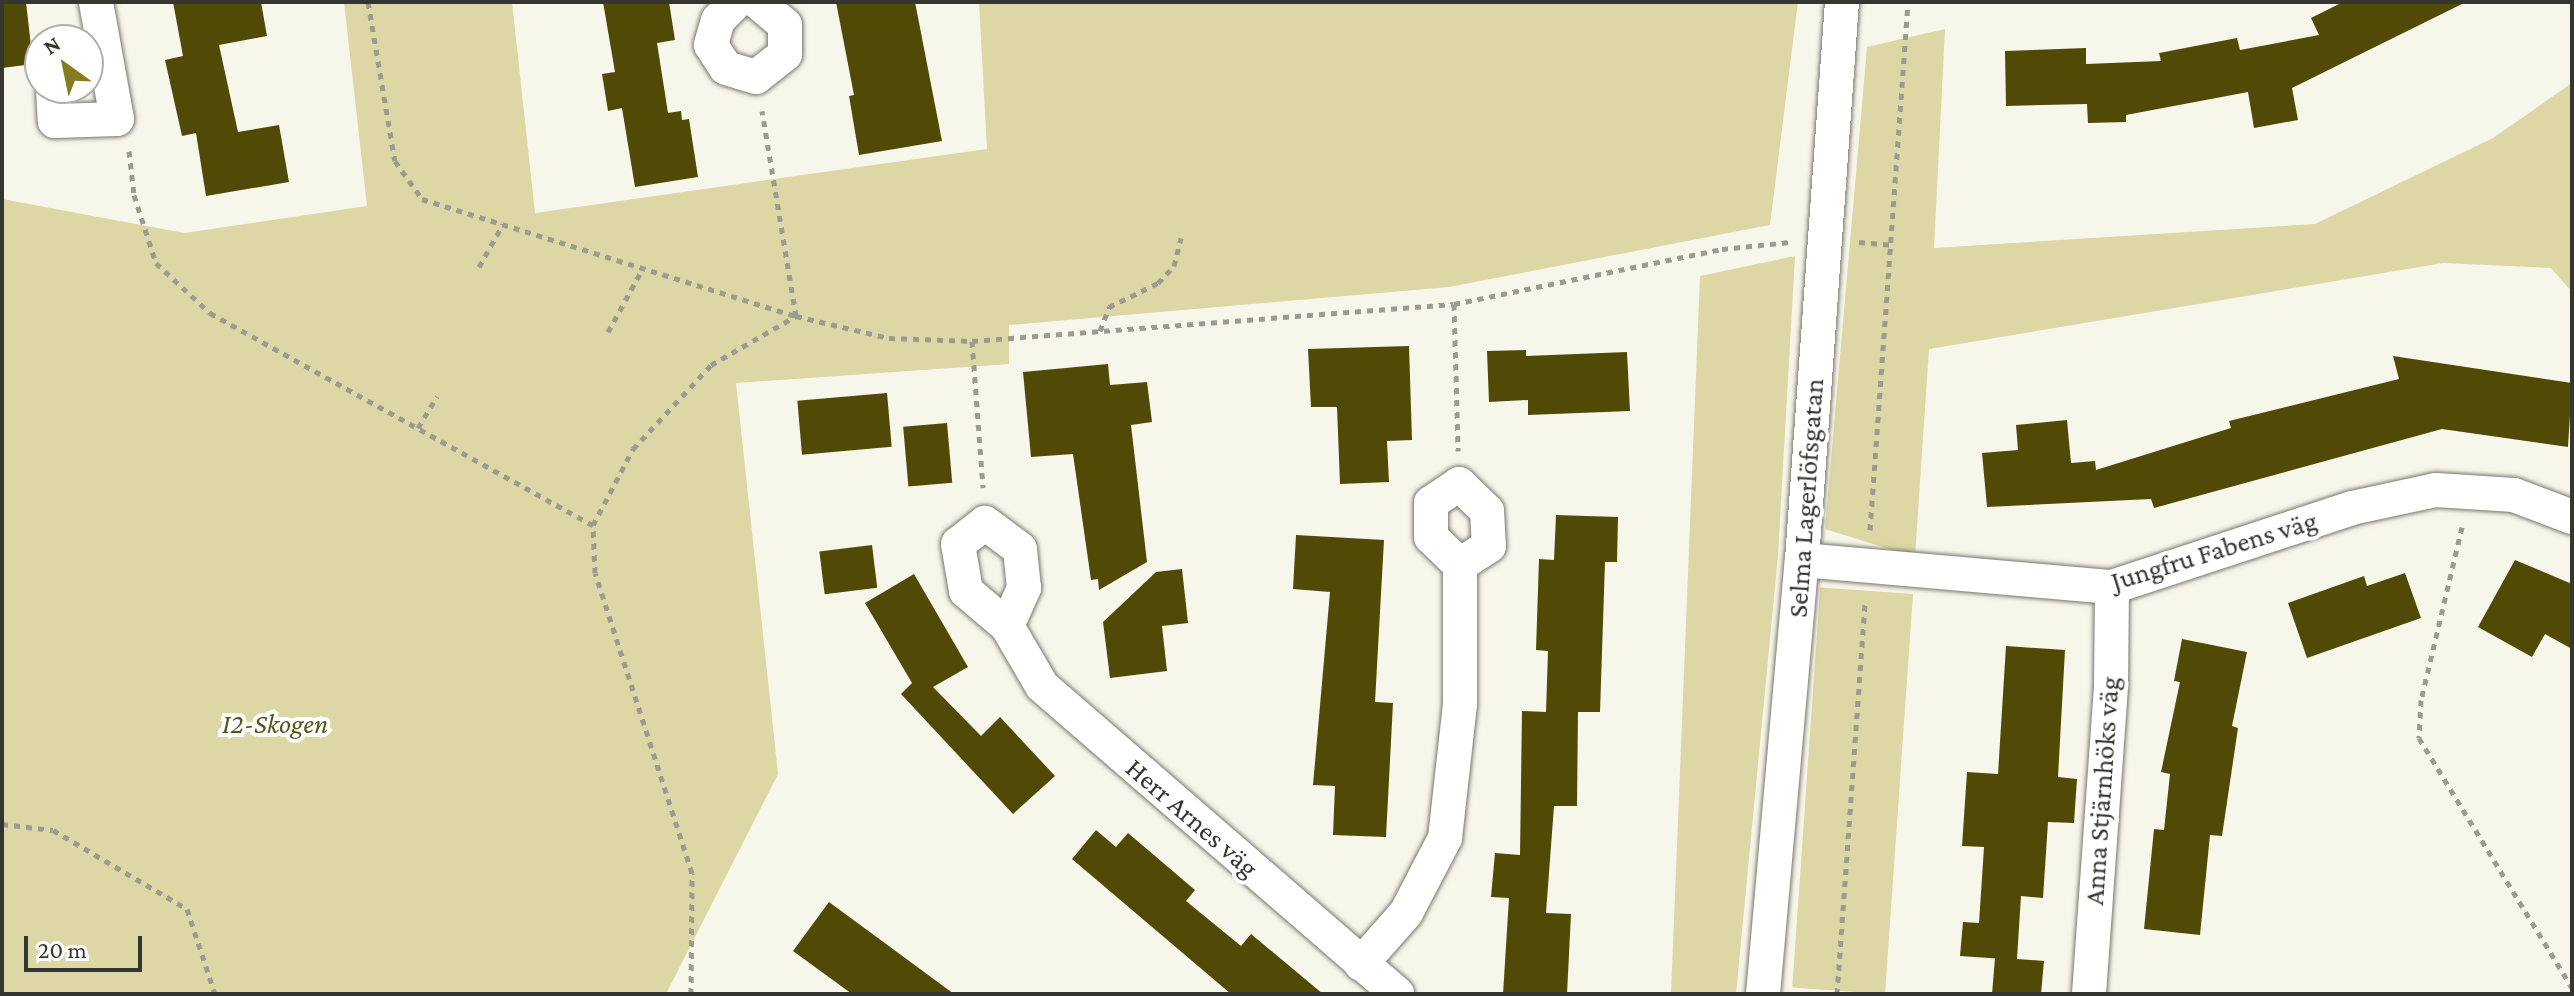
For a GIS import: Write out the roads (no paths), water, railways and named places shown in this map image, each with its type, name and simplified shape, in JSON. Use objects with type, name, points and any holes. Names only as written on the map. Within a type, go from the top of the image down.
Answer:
[{"type":"street","points":[[736,2],[718,20],[711,45],[726,68],[756,77],[785,54],[785,25],[758,2]]},
{"type":"street","name":"Selma Lagerlöfsgatan","points":[[1763,994],[1802,560],[1842,2]]},
{"type":"street","points":[[54,104],[55,121],[117,119],[104,73]]},
{"type":"street","points":[[1361,964],[1406,913],[1445,838],[1460,704],[1460,565],[1431,537],[1431,503],[1459,484],[1487,511],[1489,546],[1460,565]]},
{"type":"street","name":"Jungfru Fabens väg","points":[[1802,560],[2112,587],[2352,508],[2436,490],[2514,495],[2572,517]]},
{"type":"street","name":"Herr Arnes väg","points":[[1007,626],[1024,588],[1020,549],[985,523],[958,544],[966,591],[1007,626],[1042,686],[1397,994]]},
{"type":"street","name":"Anna Stjärnhöks väg","points":[[2089,994],[2111,684],[2112,587]]},
{"type":"park label","name":"I2-Skogen","points":[[275,724]]}]
